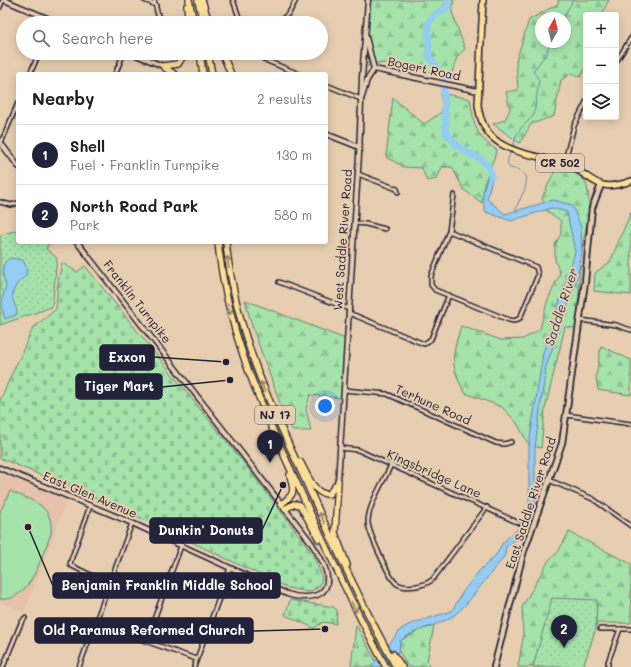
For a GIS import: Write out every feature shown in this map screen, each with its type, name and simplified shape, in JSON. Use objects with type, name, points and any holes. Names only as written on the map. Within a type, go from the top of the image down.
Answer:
[{"type":"highway","points":[[188,0],[189,16]]},
{"type":"highway","points":[[188,0],[192,16]]},
{"type":"highway","points":[[198,0],[201,16]]},
{"type":"highway","points":[[202,0],[207,16]]},
{"type":"highway","points":[[163,66],[178,64],[181,60]]},
{"type":"highway","points":[[201,60],[203,72]]},
{"type":"highway","points":[[209,60],[212,72]]},
{"type":"highway","points":[[225,60],[230,72]]},
{"type":"highway","points":[[163,66],[171,72]]},
{"type":"highway","name":"NJ 17","points":[[218,244],[226,299],[237,341],[254,388],[328,552],[386,667]]},
{"type":"highway","name":"NJ 17","points":[[226,244],[234,292],[246,341],[261,382],[350,579],[381,640],[399,666]]},
{"type":"highway","points":[[290,448],[311,482],[321,492],[327,494],[331,493],[338,481]]},
{"type":"highway","points":[[283,507],[294,491],[286,461]]},
{"type":"highway","points":[[338,481],[335,533],[344,555],[350,579]]},
{"type":"highway","points":[[283,507],[294,504],[302,507],[314,531],[328,552]]},
{"type":"main road","name":"CR 502","points":[[483,0],[478,91],[479,110],[484,126],[494,138],[512,149],[529,156],[564,164],[601,185]]},
{"type":"main road","points":[[601,185],[615,186],[631,181]]},
{"type":"main road","name":"East Saddle River Road","points":[[493,667],[497,657],[523,554],[562,443],[580,320],[592,208],[601,185]]},
{"type":"street","points":[[0,7],[4,0],[39,16]]},
{"type":"street","points":[[144,0],[156,5]]},
{"type":"street","points":[[154,0],[158,16]]},
{"type":"street","points":[[233,0],[239,16]]},
{"type":"street","points":[[286,16],[290,13],[296,0]]},
{"type":"street","name":"West Saddle River Road","points":[[338,481],[368,0]]},
{"type":"street","points":[[365,35],[374,70]]},
{"type":"street","points":[[619,57],[631,38]]},
{"type":"street","points":[[31,72],[36,60]]},
{"type":"street","points":[[116,72],[121,60]]},
{"type":"street","points":[[148,60],[163,66]]},
{"type":"street","points":[[265,60],[294,72]]},
{"type":"street","name":"Bogert Road","points":[[361,99],[367,80],[374,70],[478,91]]},
{"type":"street","points":[[328,86],[361,99]]},
{"type":"street","points":[[16,107],[0,143],[16,163]]},
{"type":"street","points":[[564,164],[572,133],[583,109]]},
{"type":"street","points":[[328,135],[358,147]]},
{"type":"street","points":[[358,174],[397,189],[398,192]]},
{"type":"street","points":[[450,231],[534,266],[538,272],[521,317],[516,320],[509,320],[433,288],[430,279],[450,231],[454,195]]},
{"type":"street","points":[[0,202],[11,205],[16,204]]},
{"type":"street","points":[[354,223],[366,224],[385,229]]},
{"type":"street","name":"Franklin Turnpike","points":[[79,244],[322,559],[326,574],[324,589]]},
{"type":"street","points":[[279,282],[424,344],[431,339],[449,295]]},
{"type":"street","points":[[580,320],[616,325],[631,330]]},
{"type":"street","name":"Terhune Road","points":[[344,390],[387,394],[496,443],[504,444],[511,442]]},
{"type":"street","points":[[566,415],[631,424]]},
{"type":"street","name":"Kingsbridge Lane","points":[[340,448],[354,449],[520,523]]},
{"type":"street","points":[[391,465],[370,510],[368,527],[392,579],[399,585],[406,587],[428,583],[433,579],[486,508]]},
{"type":"street","name":"East Glen Avenue","points":[[0,468],[132,523],[282,591],[299,597],[315,596],[324,589]]},
{"type":"street","points":[[549,480],[592,500],[631,526]]},
{"type":"street","points":[[90,506],[70,564],[72,568],[109,584]]},
{"type":"street","points":[[79,667],[132,523]]},
{"type":"street","points":[[146,641],[181,546]]},
{"type":"street","points":[[194,667],[230,568]]},
{"type":"street","points":[[3,667],[21,623],[25,618]]},
{"type":"street","points":[[95,623],[196,660]]},
{"type":"street","points":[[600,629],[631,629]]},
{"type":"street","points":[[608,667],[608,662],[620,629]]},
{"type":"shaded area","points":[[0,472],[67,500],[24,613],[0,602]]},
{"type":"green space","points":[[369,0],[454,0],[452,12],[465,49],[457,57],[451,76],[389,63],[371,64],[368,67]]},
{"type":"green space","points":[[558,0],[609,0],[603,12],[583,12],[583,72],[580,77],[572,73],[561,80],[554,116],[531,124],[520,143],[493,124],[505,120],[510,109],[506,92],[518,90],[516,61],[529,20],[535,17],[535,48],[571,48],[571,12],[544,12],[558,4]]},
{"type":"green space","points":[[441,93],[470,99],[474,122],[479,134],[489,145],[497,150],[484,184],[482,203],[464,190],[452,167],[442,167],[437,179],[427,181],[422,168],[404,167],[386,157],[393,98],[424,124],[442,112]]},
{"type":"green space","points":[[562,165],[577,174],[583,180],[589,195],[589,204],[581,257],[576,328],[565,327],[545,409],[541,448],[529,445],[517,423],[502,407],[465,393],[456,375],[454,367],[454,353],[461,326],[501,340],[523,339],[540,329],[547,302],[560,273],[555,260],[555,245],[561,234],[561,221],[547,211],[542,198],[553,174]]},
{"type":"green space","points":[[631,212],[631,295],[594,291],[595,273],[610,262]]},
{"type":"green space","points":[[16,231],[16,244],[49,244],[46,249],[57,258],[52,307],[0,325],[0,237],[3,234]]},
{"type":"green space","points":[[62,263],[77,272],[85,266],[243,462],[308,547],[318,566],[322,578],[319,587],[309,592],[288,588],[124,510],[0,458],[0,400],[33,328],[56,309],[58,282]]},
{"type":"green space","points":[[245,300],[348,340],[343,398],[310,395],[306,409],[311,431],[293,431],[281,406],[252,326]]},
{"type":"green space","points":[[601,346],[631,360],[631,395],[598,390],[596,377]]},
{"type":"green space","points":[[10,491],[33,501],[45,510],[49,516],[51,524],[51,534],[39,565],[27,586],[10,598],[0,599],[0,512]]},
{"type":"green space","points":[[569,532],[631,564],[631,623],[597,623],[582,667],[518,667],[523,638],[522,607],[549,560],[558,552]]},
{"type":"green space","points":[[552,598],[597,600],[596,628],[583,667],[533,667]]},
{"type":"green space","points":[[290,600],[334,607],[337,611],[336,624],[323,622],[314,628],[285,615]]},
{"type":"green space","points":[[356,625],[379,667],[351,667]]},
{"type":"green space","points":[[434,626],[427,661],[429,667],[408,667],[399,651],[400,641],[419,630]]},
{"type":"water","points":[[491,169],[493,175],[487,199],[505,214],[553,200],[572,205],[581,227],[582,253],[577,279],[546,367],[535,447],[535,506],[524,533],[506,547],[505,555],[500,562],[459,611],[440,623],[419,630],[406,637],[400,641],[399,651],[383,667],[371,667],[401,629],[410,624],[452,611],[464,590],[480,570],[496,555],[503,542],[520,527],[529,511],[529,445],[543,353],[575,252],[567,212],[551,208],[511,221],[486,212],[483,195]]},
{"type":"water","points":[[11,258],[23,260],[27,269],[26,276],[20,280],[13,293],[13,300],[17,313],[16,315],[5,319],[2,309],[3,294],[6,285],[3,269],[5,262]]},
{"type":"waterway","name":"Saddle River","points":[[448,0],[447,9],[431,18],[428,29],[428,55],[443,76],[446,133],[459,146],[485,162],[488,166],[491,177]]},
{"type":"waterway","points":[[566,12],[573,0]]},
{"type":"waterway","points":[[513,148],[516,136],[521,128],[534,115],[539,80],[533,71],[547,53],[548,48]]},
{"type":"waterway","points":[[511,151],[508,158],[510,168],[519,170],[527,177],[525,189],[516,211]]},
{"type":"place","name":"Exxon","points":[[226,362]]},
{"type":"place","name":"Tiger Mart","points":[[230,380]]},
{"type":"place","name":"Shell","points":[[270,463]]},
{"type":"place","name":"Dunkin' Donuts","points":[[283,485]]},
{"type":"place","name":"Benjamin Franklin Middle School","points":[[28,527]]},
{"type":"place","name":"Old Paramus Reformed Church","points":[[325,629]]},
{"type":"place","name":"North Road Park","points":[[564,648]]}]
